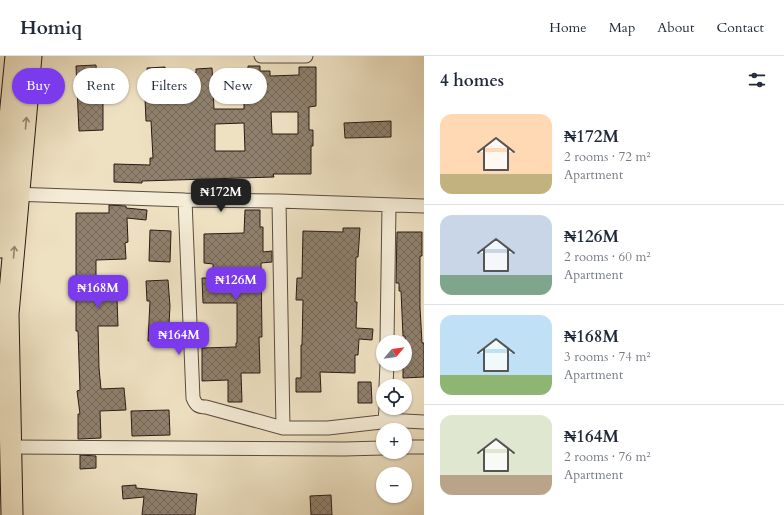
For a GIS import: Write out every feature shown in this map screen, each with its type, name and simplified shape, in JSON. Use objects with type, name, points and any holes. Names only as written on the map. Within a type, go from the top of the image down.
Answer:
[{"type":"main road","points":[[12,515],[8,314],[12,194],[5,168],[16,56]]},
{"type":"main road","points":[[0,259],[12,194],[31,56]]},
{"type":"street","points":[[261,56],[306,56]]},
{"type":"street","points":[[12,194],[424,206]]},
{"type":"street","points":[[185,200],[193,398],[195,404],[199,407],[206,407],[283,428],[328,428],[381,422],[385,415]]},
{"type":"street","points":[[279,201],[283,428]]},
{"type":"street","points":[[387,335],[389,205]]},
{"type":"street","points":[[391,415],[424,422]]},
{"type":"street","points":[[10,447],[376,448]]},
{"type":"street","points":[[412,447],[424,447]]},
{"type":"building","points":[[96,65],[96,68],[76,68],[76,66]]},
{"type":"building","points":[[248,66],[260,66],[260,68],[248,68]]},
{"type":"building","points":[[299,67],[316,67],[316,106],[309,107],[309,130],[313,130],[313,146],[311,146],[311,174],[273,174],[274,177],[142,181],[142,183],[114,182],[114,164],[150,165],[150,158],[153,158],[151,121],[146,121],[145,104],[201,104],[201,69],[209,68],[209,104],[214,104],[214,109],[244,109],[244,104],[267,104],[267,71],[270,71],[270,76],[299,75]],"holes":[[[271,112],[298,112],[298,134],[272,134]],[[244,123],[245,151],[215,151],[215,124]]]},
{"type":"building","points":[[78,104],[103,104],[103,130],[79,131]]},
{"type":"building","points":[[391,121],[391,137],[345,138],[344,123]]},
{"type":"building","points":[[109,205],[126,206],[126,208],[147,210],[146,220],[127,218],[128,242],[125,243],[126,259],[96,260],[96,287],[122,286],[122,299],[117,299],[118,326],[98,326],[101,389],[124,388],[126,410],[100,411],[101,438],[78,439],[78,414],[80,414],[77,391],[80,390],[78,331],[76,331],[76,213],[109,213]]},
{"type":"building","points":[[245,210],[260,210],[260,227],[263,227],[263,252],[272,251],[272,262],[261,263],[262,337],[259,337],[260,373],[241,373],[242,402],[228,402],[228,380],[202,381],[202,348],[236,347],[237,303],[203,303],[202,278],[213,278],[213,264],[204,263],[204,234],[244,233]]},
{"type":"building","points":[[343,228],[360,228],[358,257],[356,257],[356,328],[373,329],[372,340],[359,339],[358,355],[355,355],[355,373],[320,372],[321,392],[296,392],[296,378],[301,378],[303,300],[296,300],[297,278],[302,278],[303,231],[343,232]]},
{"type":"building","points":[[150,230],[171,231],[170,262],[149,261]]},
{"type":"building","points":[[397,232],[422,232],[422,256],[420,256],[420,307],[422,343],[424,343],[424,377],[403,378],[403,371],[412,371],[412,335],[403,335],[401,291],[399,291],[399,283],[396,283]]},
{"type":"building","points":[[168,280],[170,306],[168,342],[148,341],[150,301],[147,301],[146,281]]},
{"type":"building","points":[[358,382],[371,382],[372,403],[358,403]]},
{"type":"building","points":[[169,410],[170,435],[132,436],[131,411]]},
{"type":"building","points":[[80,455],[96,456],[96,468],[80,469]]},
{"type":"building","points":[[136,485],[136,488],[197,494],[195,515],[142,515],[144,497],[123,499],[122,486]]},
{"type":"building","points":[[331,495],[332,515],[311,515],[310,496]]}]
